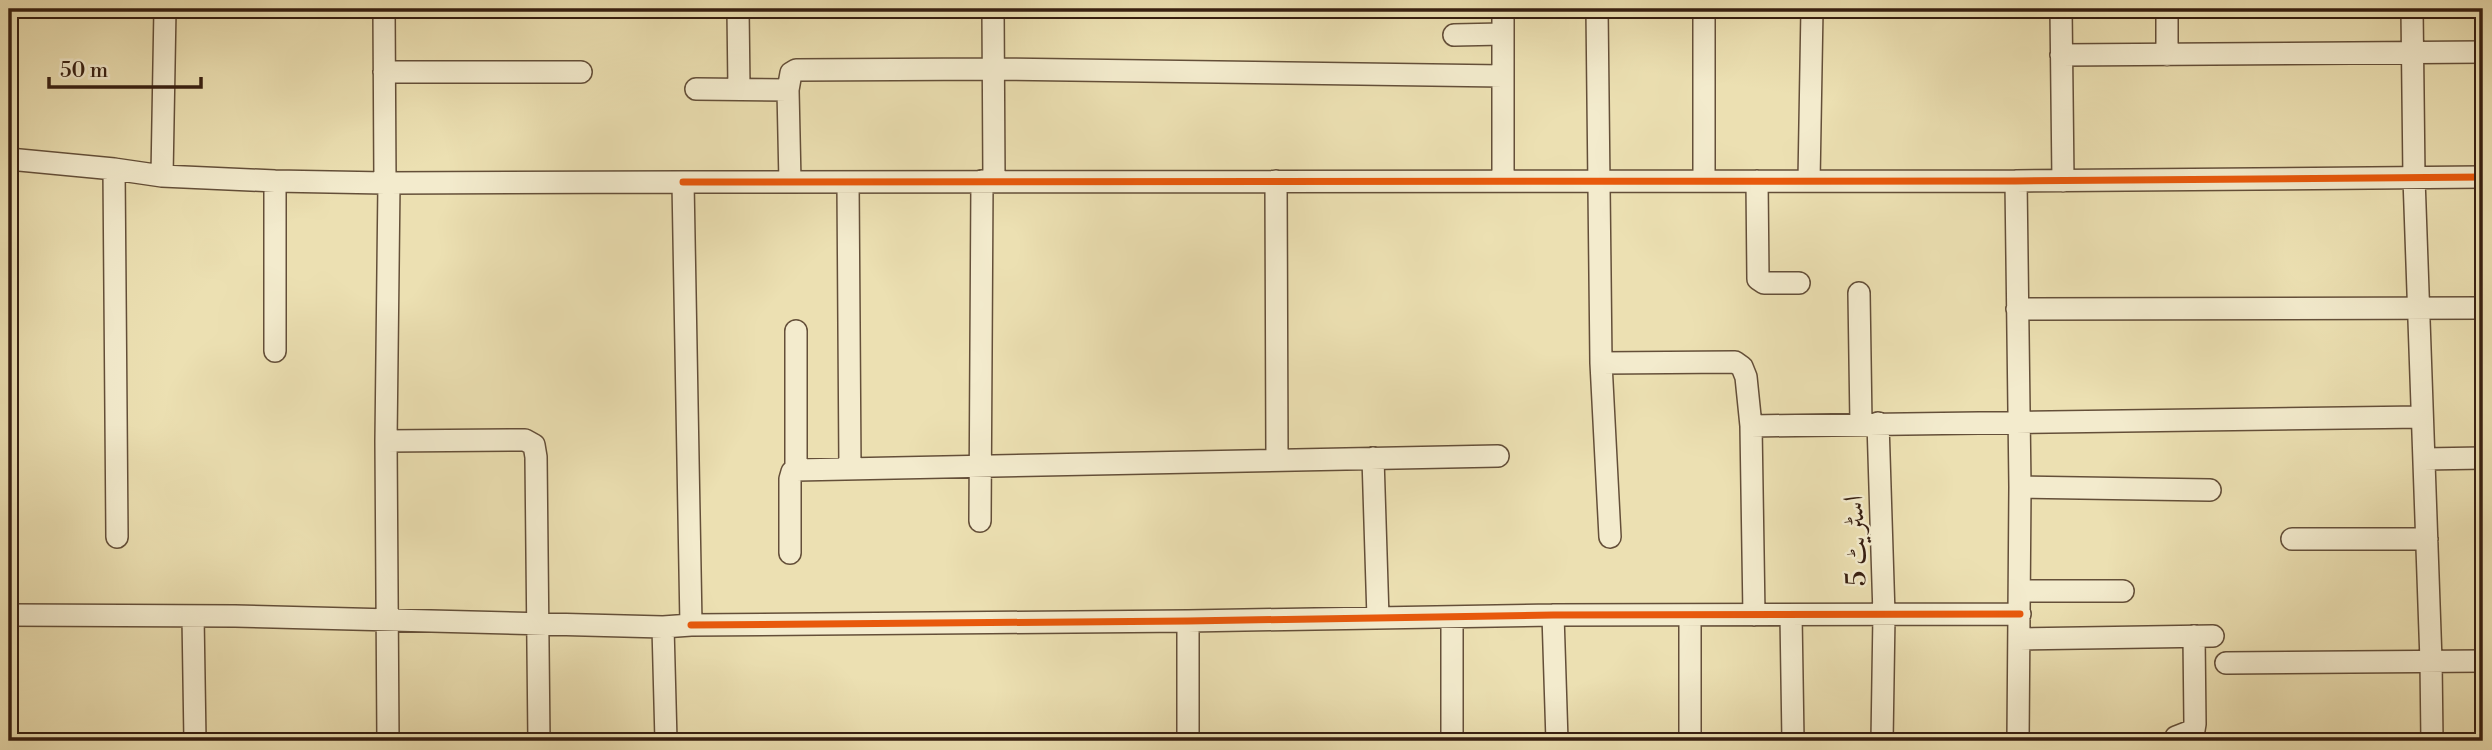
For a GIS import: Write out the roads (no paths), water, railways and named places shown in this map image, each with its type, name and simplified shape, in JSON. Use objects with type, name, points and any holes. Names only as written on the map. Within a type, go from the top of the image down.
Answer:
[{"type":"street","points":[[162,176],[165,9]]},
{"type":"street","points":[[384,9],[388,741]]},
{"type":"street","points":[[738,9],[739,89]]},
{"type":"street","points":[[980,522],[993,9]]},
{"type":"street","points":[[1503,9],[1503,181]]},
{"type":"street","points":[[1597,9],[1601,363],[1610,537]]},
{"type":"street","points":[[1704,9],[1704,180]]},
{"type":"street","points":[[1809,181],[1812,9]]},
{"type":"street","points":[[2061,9],[2063,181]]},
{"type":"street","points":[[2167,9],[2168,55]]},
{"type":"street","points":[[2412,9],[2414,178],[2432,741]]},
{"type":"street","points":[[1454,35],[1503,34]]},
{"type":"street","points":[[2062,55],[2483,52]]},
{"type":"street","points":[[790,182],[788,90],[790,73],[796,70],[993,69],[1503,76]]},
{"type":"street","points":[[384,72],[581,72]]},
{"type":"street","points":[[696,89],[788,90]]},
{"type":"street","points":[[9,159],[162,176],[387,184],[2063,181],[2483,177]]},
{"type":"street","points":[[114,169],[117,537]]},
{"type":"street","points":[[275,181],[275,351]]},
{"type":"street","points":[[1276,181],[1277,459]]},
{"type":"street","points":[[1757,181],[1758,279],[1764,283],[1799,283]]},
{"type":"street","points":[[2016,181],[2017,421],[2020,487],[2018,741]]},
{"type":"street","points":[[683,182],[691,625]]},
{"type":"street","points":[[848,182],[850,469]]},
{"type":"street","name":"اسٹریٹ 5","points":[[1859,293],[1884,615],[1882,741]]},
{"type":"street","points":[[2017,309],[2483,308]]},
{"type":"street","points":[[796,331],[796,470]]},
{"type":"street","points":[[1601,363],[1735,362],[1742,367],[1746,377],[1751,426],[1754,615]]},
{"type":"street","points":[[1751,426],[2422,417]]},
{"type":"street","points":[[386,441],[525,440],[534,445],[539,741]]},
{"type":"street","points":[[790,553],[790,479],[792,472],[796,470],[1498,456]]},
{"type":"street","points":[[1373,458],[1378,618]]},
{"type":"street","points":[[2424,459],[2483,458]]},
{"type":"street","points":[[2020,487],[2210,490]]},
{"type":"street","points":[[2291,539],[2427,539]]},
{"type":"street","points":[[2020,591],[2123,591]]},
{"type":"street","points":[[9,615],[388,619],[663,627],[1553,615],[2020,614]]},
{"type":"street","points":[[1553,615],[1557,741]]},
{"type":"street","points":[[1791,615],[1793,741]]},
{"type":"street","points":[[193,616],[195,741]]},
{"type":"street","points":[[1690,616],[1690,741]]},
{"type":"street","points":[[1452,617],[1452,738]]},
{"type":"street","points":[[1188,621],[1188,741]]},
{"type":"street","points":[[663,627],[666,741]]},
{"type":"street","points":[[2020,639],[2204,636],[2194,730],[2176,737],[2175,741]]},
{"type":"street","points":[[2226,663],[2483,661]]}]
